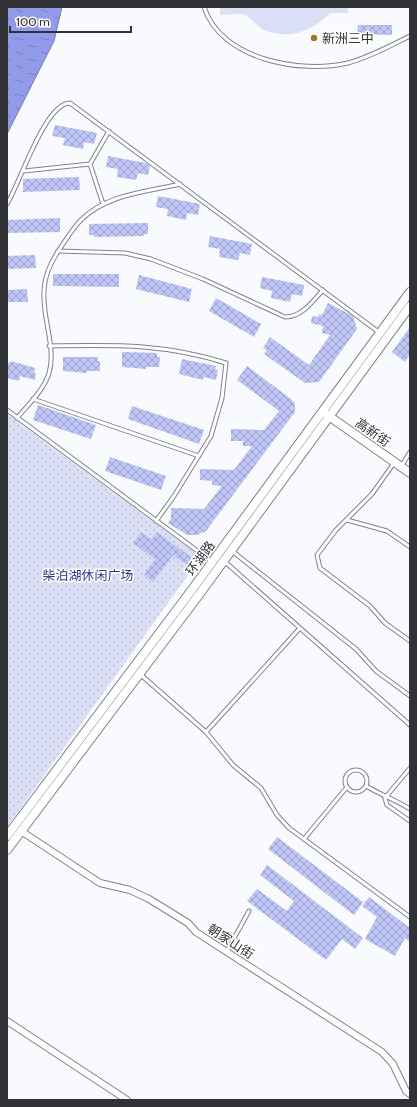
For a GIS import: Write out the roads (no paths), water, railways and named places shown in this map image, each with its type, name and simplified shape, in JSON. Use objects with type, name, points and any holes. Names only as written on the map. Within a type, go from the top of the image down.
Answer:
[{"type":"street","name":"环湖路","points":[[7,836],[212,562],[231,550],[380,333],[410,292]]},
{"type":"street","name":"环湖路","points":[[7,850],[140,674],[220,557],[325,414],[410,306]]},
{"type":"street","name":"高新街","points":[[325,414],[410,473]]},
{"type":"street","name":"朝家山街","points":[[21,832],[100,883],[130,890],[149,899],[382,1052],[393,1064],[406,1091],[410,1094]]},
{"type":"street","points":[[7,1021],[126,1100]]},
{"type":"lane","points":[[204,7],[206,15],[217,30],[233,44],[252,54],[281,64],[309,66],[348,63],[372,55],[410,36]]},
{"type":"lane","points":[[7,204],[24,171],[40,132],[58,107],[70,103],[380,333]]},
{"type":"lane","points":[[103,204],[90,164],[109,131]]},
{"type":"lane","points":[[24,171],[90,164]]},
{"type":"lane","points":[[17,418],[45,384],[49,374],[51,358],[44,305],[44,287],[49,264],[58,251],[80,220],[103,204],[121,197],[180,184]]},
{"type":"lane","points":[[58,251],[125,253],[151,259],[203,279],[285,317],[293,316],[302,312],[323,290]]},
{"type":"lane","points":[[49,346],[122,345],[160,347],[197,353],[226,362],[224,384],[211,436],[174,496],[156,521]]},
{"type":"lane","points":[[33,399],[199,456]]},
{"type":"lane","points":[[7,410],[212,562]]},
{"type":"lane","points":[[410,452],[372,494],[336,530],[317,555],[320,568],[370,606],[385,623],[410,641]]},
{"type":"lane","points":[[346,520],[387,531],[410,546]]},
{"type":"lane","points":[[231,550],[356,649],[376,671],[410,696]]},
{"type":"lane","points":[[220,557],[410,725]]},
{"type":"lane","points":[[206,732],[300,628]]},
{"type":"lane","points":[[140,674],[206,732],[233,765],[261,788],[283,822],[410,917]]},
{"type":"lane","points":[[410,768],[385,798],[386,806],[410,821]]},
{"type":"lane","points":[[304,839],[346,787],[346,775],[351,771],[357,770],[363,772],[366,777],[366,786],[361,791],[355,792],[346,787]]},
{"type":"lane","points":[[366,786],[385,798],[394,799],[410,809]]},
{"type":"lane","points":[[227,951],[250,911]]},
{"type":"water","points":[[7,7],[62,7],[54,41],[7,134]]},
{"type":"place","name":"新洲三中","points":[[314,38]]},
{"type":"park label","name":"柴泊湖休闲广场","points":[[88,575]]}]
